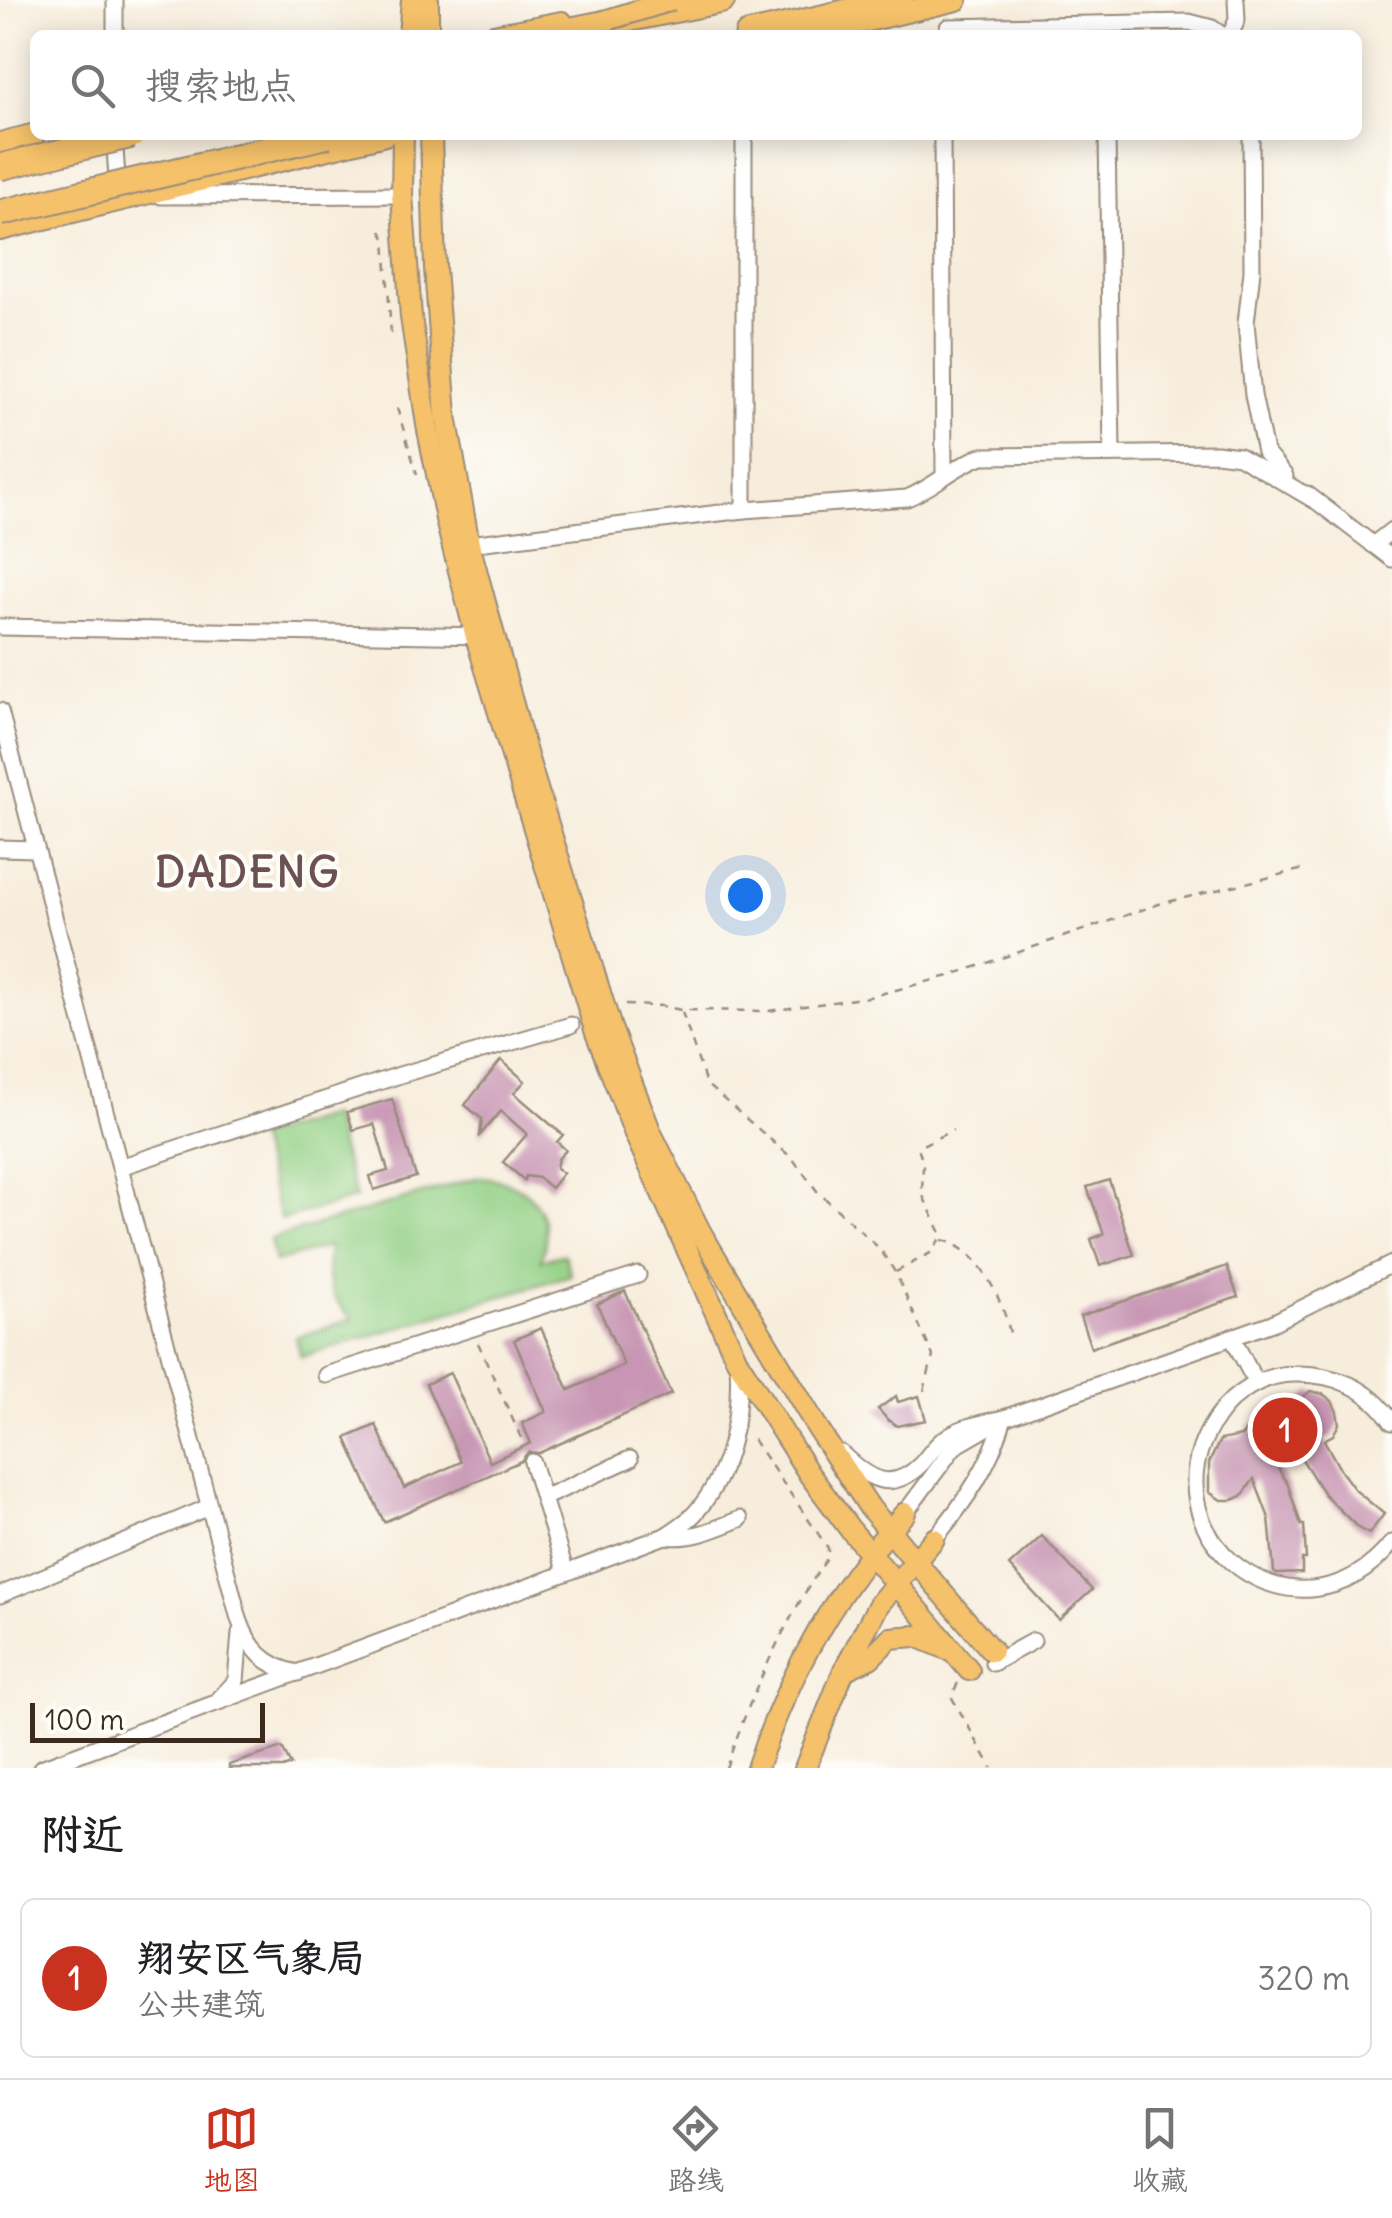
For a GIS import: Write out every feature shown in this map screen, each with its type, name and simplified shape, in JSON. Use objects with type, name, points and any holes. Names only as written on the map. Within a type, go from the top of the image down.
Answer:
[{"type":"highway","points":[[568,30],[722,0]]},
{"type":"highway","points":[[771,30],[900,0]]},
{"type":"highway","points":[[0,167],[111,140]]},
{"type":"highway","points":[[0,214],[307,140]]},
{"type":"main road","points":[[410,30],[412,0]]},
{"type":"main road","points":[[428,0],[428,30]]},
{"type":"main road","points":[[601,22],[674,0]]},
{"type":"main road","points":[[519,30],[674,0]]},
{"type":"main road","points":[[765,30],[858,0]]},
{"type":"main road","points":[[829,30],[952,1]]},
{"type":"main road","points":[[0,143],[30,135]]},
{"type":"main road","points":[[0,230],[365,140]]},
{"type":"main road","points":[[403,140],[402,195],[412,317],[427,425],[596,1032],[635,1134],[737,1360],[809,1474],[868,1554],[969,1670]]},
{"type":"main road","points":[[431,140],[434,268],[446,416],[484,636],[605,1009],[651,1133],[701,1233],[870,1508],[993,1657]]},
{"type":"main road","points":[[757,1768],[770,1730],[823,1619],[868,1554],[906,1513]]},
{"type":"main road","points":[[804,1768],[844,1670],[879,1604],[934,1539]]},
{"type":"main road","points":[[844,1670],[870,1658],[890,1638],[916,1636],[951,1650]]},
{"type":"street","points":[[115,0],[115,30]]},
{"type":"street","points":[[1230,30],[1237,20],[1236,0]]},
{"type":"street","points":[[948,30],[952,1]]},
{"type":"street","points":[[1105,30],[1189,22],[1216,30]]},
{"type":"street","points":[[114,140],[117,177],[130,193],[145,196],[402,195]]},
{"type":"street","points":[[744,140],[744,510]]},
{"type":"street","points":[[942,140],[944,475]]},
{"type":"street","points":[[1106,140],[1112,454]]},
{"type":"street","points":[[1251,140],[1252,271],[1246,323],[1258,428],[1265,452],[1286,478],[1392,558]]},
{"type":"street","points":[[1239,456],[1249,452],[1258,428]]},
{"type":"street","points":[[469,544],[744,510],[907,498],[982,456],[1217,453],[1239,456],[1314,500]]},
{"type":"street","points":[[1373,545],[1392,530]]},
{"type":"street","points":[[0,628],[484,636]]},
{"type":"street","points":[[0,711],[239,1619],[246,1640],[268,1663],[298,1673]]},
{"type":"street","points":[[0,848],[35,849]]},
{"type":"street","points":[[120,1167],[403,1074],[571,1025]]},
{"type":"street","points":[[822,1434],[864,1475],[885,1482],[900,1479],[952,1434],[1272,1323],[1392,1264]]},
{"type":"street","points":[[326,1375],[638,1275]]},
{"type":"street","points":[[1232,1337],[1256,1383]]},
{"type":"street","points":[[41,1768],[665,1536],[694,1515],[723,1469],[740,1401],[737,1360]]},
{"type":"street","points":[[1392,1422],[1383,1408],[1356,1386],[1323,1375],[1289,1374],[1256,1383],[1225,1405],[1204,1436],[1194,1472],[1198,1509],[1214,1543],[1240,1570],[1274,1586],[1311,1590],[1347,1582],[1376,1563],[1392,1543]]},
{"type":"street","points":[[906,1513],[954,1448],[1004,1418]]},
{"type":"street","points":[[934,1539],[981,1477],[1004,1418]]},
{"type":"street","points":[[544,1498],[630,1459]]},
{"type":"street","points":[[532,1462],[566,1573]]},
{"type":"street","points":[[0,1595],[209,1507]]},
{"type":"street","points":[[665,1536],[697,1535],[740,1519]]},
{"type":"street","points":[[215,1704],[236,1681],[241,1646],[239,1619]]},
{"type":"street","points":[[969,1670],[977,1673],[993,1657],[1033,1641]]},
{"type":"path","points":[[381,231],[385,238],[390,315],[388,340]]},
{"type":"path","points":[[605,1009],[637,1004],[681,1010],[768,1011],[869,997],[949,976],[1160,904],[1308,868]]},
{"type":"path","points":[[681,1010],[706,1084],[792,1158],[817,1191],[880,1249],[895,1272],[933,1356],[924,1391]]},
{"type":"path","points":[[895,1272],[932,1252],[940,1240],[938,1224],[922,1194],[923,1163],[918,1148],[954,1130]]},
{"type":"path","points":[[940,1240],[961,1250],[992,1286],[1005,1311],[1010,1333]]},
{"type":"path","points":[[472,1330],[523,1442]]},
{"type":"path","points":[[726,1768],[771,1655],[799,1600],[828,1556],[828,1548],[750,1435]]},
{"type":"path","points":[[969,1670],[951,1696],[992,1768]]},
{"type":"green space","points":[[331,1116],[356,1198],[281,1220],[257,1137]]},
{"type":"green space","points":[[479,1177],[511,1184],[534,1201],[545,1226],[541,1260],[564,1254],[571,1275],[301,1357],[296,1337],[353,1319],[338,1303],[330,1286],[330,1246],[275,1262],[270,1239]]},
{"type":"building","points":[[501,1060],[525,1081],[514,1093],[563,1135],[557,1142],[566,1150],[556,1168],[563,1173],[551,1188],[539,1178],[526,1176],[524,1180],[503,1162],[527,1134],[501,1111],[480,1135],[482,1119],[465,1105]]},
{"type":"building","points":[[392,1099],[416,1177],[374,1190],[370,1176],[388,1171],[374,1124],[353,1130],[347,1112]]},
{"type":"building","points":[[1109,1180],[1134,1255],[1100,1266],[1091,1239],[1104,1234],[1087,1187]]},
{"type":"building","points":[[1227,1266],[1238,1297],[1091,1348],[1080,1316]]},
{"type":"building","points":[[625,1291],[671,1394],[539,1453],[528,1452],[521,1461],[384,1522],[346,1438],[376,1425],[404,1488],[461,1462],[426,1384],[450,1373],[490,1462],[531,1443],[522,1423],[546,1412],[514,1340],[541,1328],[569,1390],[624,1365],[597,1304]]},
{"type":"building","points":[[1310,1391],[1332,1401],[1337,1412],[1339,1424],[1333,1435],[1324,1440],[1341,1471],[1355,1490],[1384,1514],[1369,1534],[1324,1494],[1300,1456],[1278,1468],[1304,1525],[1306,1559],[1302,1559],[1302,1573],[1277,1574],[1269,1518],[1254,1479],[1242,1496],[1221,1500],[1209,1492],[1209,1463],[1220,1440],[1241,1436],[1256,1421],[1293,1407]]},
{"type":"building","points":[[896,1396],[898,1402],[919,1396],[926,1420],[897,1426],[888,1420],[878,1409]]},
{"type":"building","points":[[1042,1536],[1092,1590],[1059,1620],[1009,1566]]},
{"type":"building","points":[[282,1748],[291,1765],[229,1768],[229,1765]]},
{"type":"place","name":"翔安区气象局","points":[[1285,1430]]},
{"type":"district","name":"DADENG","points":[[248,872]]}]
